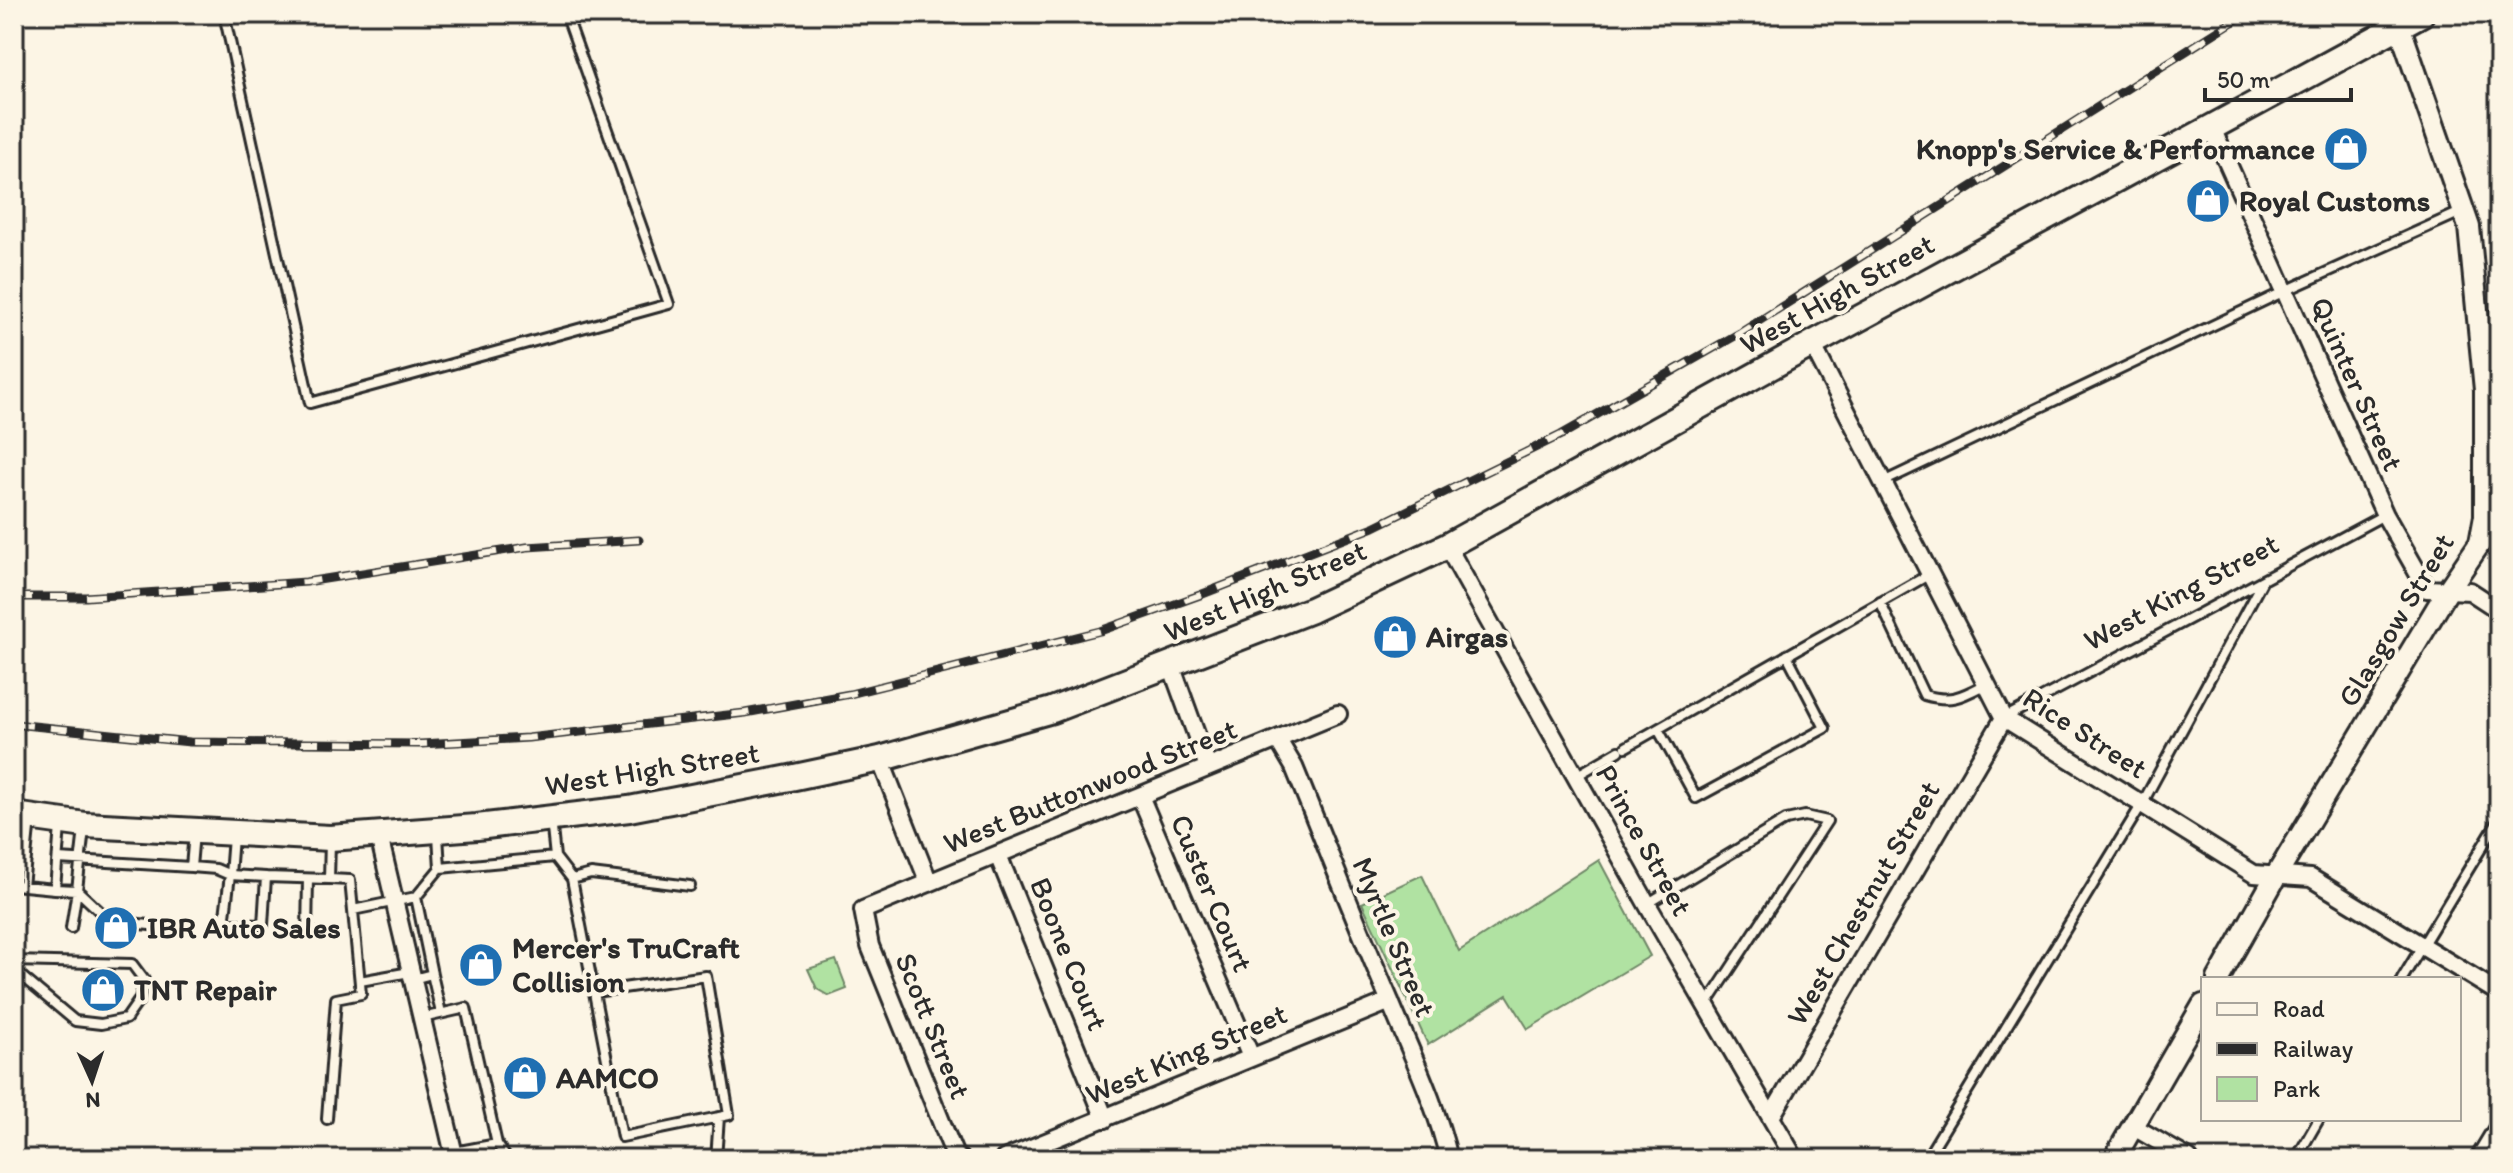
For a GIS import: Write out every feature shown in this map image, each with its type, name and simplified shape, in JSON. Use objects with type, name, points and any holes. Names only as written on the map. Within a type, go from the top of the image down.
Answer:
[{"type":"main road","name":"West High Street","points":[[22,816],[85,825],[330,838],[438,830],[629,809],[880,759],[1052,710],[1311,610],[1447,546],[2421,14]]},
{"type":"street","name":"Glasgow Street","points":[[2219,977],[2276,876],[2448,590],[2480,543],[2485,516],[2485,390],[2469,227],[2399,25]]},
{"type":"street","name":"Quinter Street","points":[[2211,126],[2385,515],[2427,589],[2470,591],[2499,610]]},
{"type":"street","name":"Rice Street","points":[[1812,344],[2004,718],[2254,874],[2311,878],[2499,993]]},
{"type":"street","name":"Prince Street","points":[[1447,546],[1647,904],[1795,1159]]},
{"type":"street","points":[[1171,665],[1208,767]]},
{"type":"street","name":"West Buttonwood Street","points":[[863,910],[1338,714]]},
{"type":"street","name":"West Chestnut Street","points":[[1771,1117],[2004,718]]},
{"type":"street","name":"Myrtle Street","points":[[1278,740],[1294,767],[1440,1120],[1449,1159]]},
{"type":"street","points":[[880,759],[929,883]]},
{"type":"street","name":"Custer Court","points":[[1140,796],[1251,1057]]},
{"type":"street","points":[[379,836],[454,1155]]},
{"type":"street","name":"Boone Court","points":[[998,855],[1105,1119]]},
{"type":"street","name":"Scott Street","points":[[863,910],[870,946],[955,1156],[960,1159]]},
{"type":"street","name":"West King Street","points":[[1004,1159],[1390,1001]]},
{"type":"street","points":[[2114,1159],[2201,1009]]},
{"type":"street","points":[[2479,1159],[2499,1126]]},
{"type":"street","points":[[2134,1127],[2189,1159]]},
{"type":"lane","points":[[240,14],[224,15],[310,403],[669,304],[566,14]]},
{"type":"lane","points":[[1883,482],[2285,291],[2463,211]]},
{"type":"lane","name":"West King Street","points":[[2004,718],[2385,515]]},
{"type":"lane","points":[[1576,776],[1930,574]]},
{"type":"lane","points":[[1926,1159],[2142,804],[2263,580]]},
{"type":"lane","points":[[1880,602],[1924,695],[1942,700],[1956,699],[1986,684]]},
{"type":"lane","points":[[1658,729],[1696,798],[1825,728],[1787,655]]},
{"type":"lane","points":[[22,816],[18,886],[77,890],[110,921],[169,927]]},
{"type":"lane","points":[[1647,904],[1786,820],[1805,816],[1827,821],[1706,1006]]},
{"type":"lane","points":[[551,818],[555,857],[572,879],[622,1137],[729,1115],[706,976],[595,992]]},
{"type":"lane","points":[[2403,977],[2499,819]]},
{"type":"lane","points":[[55,889],[60,821]]},
{"type":"lane","points":[[71,928],[85,825]]},
{"type":"lane","points":[[351,914],[416,897],[440,868],[438,830]]},
{"type":"lane","points":[[191,867],[194,832]]},
{"type":"lane","points":[[234,834],[224,924],[263,925],[266,877]]},
{"type":"lane","points":[[329,879],[330,838]]},
{"type":"lane","points":[[440,868],[555,857]]},
{"type":"lane","points":[[58,859],[216,869],[230,875],[350,880],[350,933],[361,994],[336,999],[327,1119]]},
{"type":"lane","points":[[572,879],[591,874],[690,886]]},
{"type":"lane","points":[[308,879],[312,916],[307,933],[316,933]]},
{"type":"lane","points":[[416,897],[441,1013]]},
{"type":"lane","points":[[14,961],[132,964],[144,980],[140,999],[126,1019],[101,1024],[75,1021],[14,970]]},
{"type":"lane","points":[[360,981],[432,974]]},
{"type":"lane","points":[[422,1018],[466,1008],[497,1144],[507,1159]]},
{"type":"lane","points":[[716,1159],[719,1117]]},
{"type":"lane","points":[[2296,1159],[2318,1121]]},
{"type":"lane","points":[[454,1155],[497,1144]]},
{"type":"green space","points":[[1599,860],[1650,956],[1528,1029],[1507,995],[1428,1045],[1362,903],[1422,875],[1459,951]]},
{"type":"green space","points":[[836,960],[847,989],[829,996],[817,989],[808,969]]},
{"type":"railway","points":[[14,724],[190,742],[421,744],[528,738],[745,713],[850,694],[1100,631],[1374,527],[1561,435],[1740,333],[2245,14]]},
{"type":"railway","points":[[14,597],[86,597],[306,582],[527,547],[639,540]]},
{"type":"place","name":"Knopp's Service & Performance","points":[[2346,149]]},
{"type":"place","name":"Royal Customs","points":[[2208,201]]},
{"type":"place","name":"Airgas","points":[[1395,637]]},
{"type":"place","name":"IBR Auto Sales","points":[[116,928]]},
{"type":"place","name":"Mercer's TruCraft Collision","points":[[481,965]]},
{"type":"place","name":"TNT Repair","points":[[103,990]]},
{"type":"place","name":"AAMCO","points":[[525,1078]]}]
